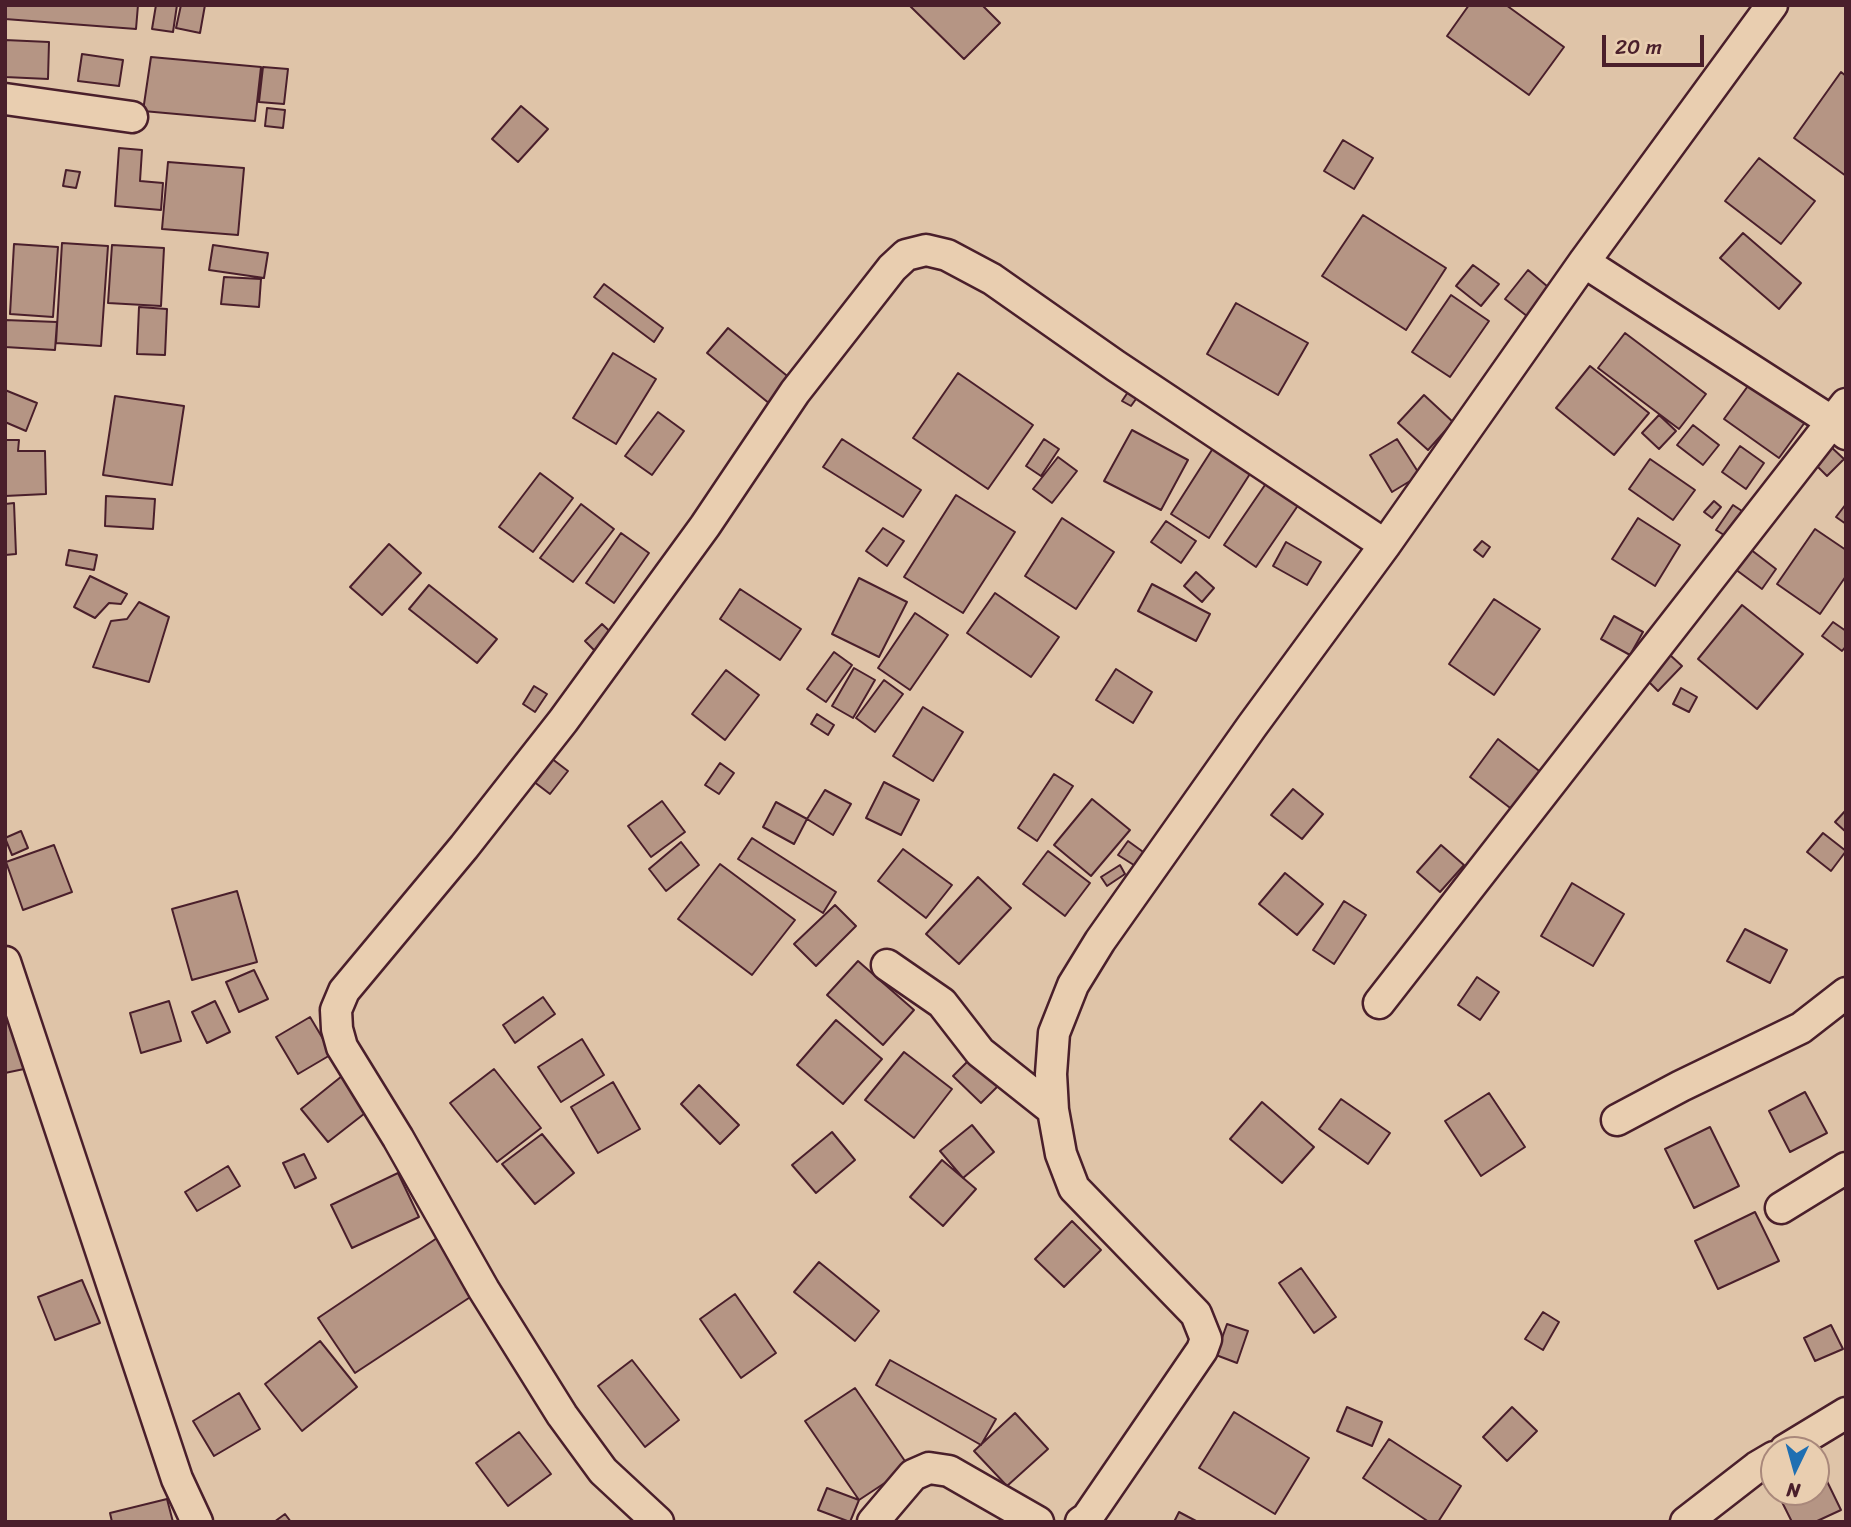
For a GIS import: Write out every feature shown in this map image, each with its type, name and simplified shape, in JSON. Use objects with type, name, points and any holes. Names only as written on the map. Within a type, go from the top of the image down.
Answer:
[{"type":"street","points":[[1081,1522],[1087,1518],[1202,1350],[1206,1339],[1196,1314],[1074,1188],[1061,1154],[1053,1110],[1051,1074],[1054,1033],[1073,985],[1100,941],[1236,748],[1385,545],[1584,262],[1772,5]]},
{"type":"street","points":[[5,99],[132,117]]},
{"type":"street","points":[[658,1522],[603,1471],[562,1415],[484,1290],[398,1138],[342,1047],[336,1010],[344,991],[464,847],[563,721],[705,526],[795,392],[892,268],[906,255],[926,250],[947,255],[992,279],[1116,366],[1385,545]]},
{"type":"street","points":[[1379,1003],[1841,420],[1584,262]]},
{"type":"street","points":[[5,962],[177,1479],[197,1522]]},
{"type":"street","points":[[887,965],[942,1003],[980,1052],[1053,1110]]},
{"type":"street","points":[[1617,1120],[1801,1028],[1846,993]]},
{"type":"street","points":[[1782,1208],[1846,1168]]},
{"type":"street","points":[[1808,1436],[1846,1413]]},
{"type":"street","points":[[1686,1522],[1760,1465]]},
{"type":"street","points":[[873,1522],[913,1475],[929,1468],[949,1471],[1038,1522]]},
{"type":"building","points":[[5,5],[138,5],[136,29],[5,19]]},
{"type":"building","points":[[156,5],[177,5],[173,32],[152,29]]},
{"type":"building","points":[[181,5],[205,5],[200,33],[176,28]]},
{"type":"building","points":[[909,5],[982,5],[1000,23],[964,59]]},
{"type":"building","points":[[1469,5],[1506,5],[1564,47],[1529,95],[1447,36]]},
{"type":"building","points":[[5,40],[49,42],[48,79],[5,77]]},
{"type":"building","points":[[82,54],[123,60],[119,86],[78,81]]},
{"type":"building","points":[[151,57],[261,67],[255,121],[143,111]]},
{"type":"building","points":[[263,67],[288,69],[284,104],[259,102]]},
{"type":"building","points":[[1841,72],[1846,76],[1846,176],[1794,138]]},
{"type":"building","points":[[521,106],[548,129],[518,162],[492,139]]},
{"type":"building","points":[[267,108],[285,110],[283,128],[265,126]]},
{"type":"building","points":[[1343,140],[1373,158],[1354,189],[1324,171]]},
{"type":"building","points":[[119,148],[142,150],[140,181],[163,183],[161,210],[115,206]]},
{"type":"building","points":[[1759,158],[1815,201],[1781,244],[1725,201]]},
{"type":"building","points":[[168,162],[244,168],[238,235],[162,229]]},
{"type":"building","points":[[66,170],[80,172],[76,188],[63,186]]},
{"type":"building","points":[[1363,215],[1446,268],[1406,330],[1322,276]]},
{"type":"building","points":[[1743,233],[1801,283],[1779,309],[1720,258]]},
{"type":"building","points":[[62,243],[108,246],[101,346],[56,343]]},
{"type":"building","points":[[14,244],[58,247],[53,317],[10,314]]},
{"type":"building","points":[[112,245],[164,248],[161,306],[108,303]]},
{"type":"building","points":[[213,245],[268,253],[264,278],[209,270]]},
{"type":"building","points":[[1473,265],[1499,284],[1481,306],[1456,286]]},
{"type":"building","points":[[1528,270],[1554,292],[1532,320],[1505,299]]},
{"type":"building","points":[[224,277],[261,279],[259,307],[221,304]]},
{"type":"building","points":[[604,284],[663,328],[654,342],[594,297]]},
{"type":"building","points":[[1451,295],[1489,321],[1450,377],[1412,352]]},
{"type":"building","points":[[1236,303],[1308,343],[1278,395],[1207,354]]},
{"type":"building","points":[[139,307],[167,309],[165,355],[137,354]]},
{"type":"building","points":[[5,320],[57,322],[55,350],[5,347]]},
{"type":"building","points":[[728,328],[791,379],[770,404],[707,353]]},
{"type":"building","points":[[1625,333],[1706,394],[1679,429],[1598,368]]},
{"type":"building","points":[[613,353],[656,379],[616,444],[573,418]]},
{"type":"building","points":[[1590,366],[1649,413],[1614,455],[1556,408]]},
{"type":"building","points":[[958,373],[1033,425],[988,489],[913,438]]},
{"type":"building","points":[[1753,379],[1808,418],[1779,458],[1724,419]]},
{"type":"building","points":[[1132,386],[1141,392],[1131,406],[1122,401]]},
{"type":"building","points":[[5,390],[37,403],[26,431],[5,422]]},
{"type":"building","points":[[1424,395],[1453,422],[1428,450],[1398,423]]},
{"type":"building","points":[[115,396],[184,406],[172,485],[103,475]]},
{"type":"building","points":[[658,412],[684,431],[652,475],[625,456]]},
{"type":"building","points":[[1659,415],[1676,431],[1659,449],[1642,433]]},
{"type":"building","points":[[1693,425],[1719,445],[1703,465],[1677,445]]},
{"type":"building","points":[[1132,430],[1188,460],[1161,510],[1104,481]]},
{"type":"building","points":[[842,439],[921,490],[903,517],[823,467]]},
{"type":"building","points":[[1044,439],[1059,449],[1041,476],[1026,466]]},
{"type":"building","points":[[1397,439],[1420,475],[1392,492],[1370,455]]},
{"type":"building","points":[[5,440],[19,440],[18,451],[45,451],[46,494],[5,496]]},
{"type":"building","points":[[1217,442],[1255,466],[1209,538],[1171,514]]},
{"type":"building","points":[[1740,446],[1764,463],[1746,489],[1722,472]]},
{"type":"building","points":[[1830,446],[1844,459],[1827,476],[1814,463]]},
{"type":"building","points":[[1058,457],[1077,471],[1052,503],[1033,489]]},
{"type":"building","points":[[1650,459],[1695,490],[1673,520],[1629,489]]},
{"type":"building","points":[[540,473],[573,498],[533,552],[499,527]]},
{"type":"building","points":[[1267,482],[1299,504],[1256,567],[1224,545]]},
{"type":"building","points":[[956,495],[1015,532],[963,613],[904,577]]},
{"type":"building","points":[[106,496],[155,499],[153,529],[105,526]]},
{"type":"building","points":[[1714,501],[1721,507],[1712,518],[1704,512]]},
{"type":"building","points":[[14,503],[16,554],[5,555],[5,504]]},
{"type":"building","points":[[581,504],[614,529],[573,582],[540,558]]},
{"type":"building","points":[[1846,504],[1846,524],[1836,517]]},
{"type":"building","points":[[1733,505],[1751,517],[1735,542],[1716,530]]},
{"type":"building","points":[[1062,518],[1114,552],[1076,609],[1025,576]]},
{"type":"building","points":[[1638,518],[1680,545],[1655,586],[1612,559]]},
{"type":"building","points":[[1166,521],[1196,541],[1181,563],[1151,542]]},
{"type":"building","points":[[883,528],[904,541],[887,566],[866,551]]},
{"type":"building","points":[[1815,529],[1846,550],[1846,576],[1820,614],[1777,584]]},
{"type":"building","points":[[621,533],[649,553],[614,603],[586,583]]},
{"type":"building","points":[[1482,541],[1490,547],[1483,557],[1474,550]]},
{"type":"building","points":[[1286,542],[1321,562],[1307,585],[1273,566]]},
{"type":"building","points":[[389,544],[421,573],[382,615],[350,587]]},
{"type":"building","points":[[1750,549],[1776,569],[1762,589],[1735,569]]},
{"type":"building","points":[[69,550],[97,555],[94,570],[66,565]]},
{"type":"building","points":[[1196,572],[1214,588],[1202,602],[1184,586]]},
{"type":"building","points":[[90,576],[127,594],[121,604],[109,603],[95,618],[74,607]]},
{"type":"building","points":[[859,578],[907,602],[879,657],[832,634]]},
{"type":"building","points":[[1152,584],[1210,614],[1196,641],[1138,611]]},
{"type":"building","points":[[429,585],[497,639],[477,663],[409,609]]},
{"type":"building","points":[[740,589],[801,629],[780,660],[720,619]]},
{"type":"building","points":[[995,593],[1059,637],[1031,677],[967,633]]},
{"type":"building","points":[[1494,599],[1540,629],[1494,695],[1449,664]]},
{"type":"building","points":[[139,602],[169,617],[149,682],[93,667],[111,621],[127,619]]},
{"type":"building","points":[[1742,605],[1803,654],[1757,709],[1698,659]]},
{"type":"building","points":[[915,613],[948,635],[910,690],[878,668]]},
{"type":"building","points":[[1614,616],[1643,632],[1630,655],[1601,639]]},
{"type":"building","points":[[1833,622],[1846,631],[1846,646],[1842,651],[1822,636]]},
{"type":"building","points":[[602,624],[619,640],[602,658],[585,641]]},
{"type":"building","points":[[834,652],[852,665],[826,702],[807,689]]},
{"type":"building","points":[[1670,655],[1682,666],[1658,691],[1646,679]]},
{"type":"building","points":[[854,668],[875,680],[853,718],[832,706]]},
{"type":"building","points":[[1116,669],[1152,692],[1133,723],[1096,700]]},
{"type":"building","points":[[726,670],[759,695],[725,740],[692,714]]},
{"type":"building","points":[[884,680],[903,694],[875,732],[856,718]]},
{"type":"building","points":[[534,686],[547,694],[535,712],[523,704]]},
{"type":"building","points":[[1681,688],[1697,697],[1689,712],[1673,704]]},
{"type":"building","points":[[923,707],[963,732],[933,781],[893,756]]},
{"type":"building","points":[[817,714],[834,725],[828,735],[811,724]]},
{"type":"building","points":[[1498,739],[1547,777],[1518,814],[1470,777]]},
{"type":"building","points":[[547,755],[568,771],[550,794],[529,778]]},
{"type":"building","points":[[720,763],[734,773],[719,794],[705,785]]},
{"type":"building","points":[[1054,774],[1073,786],[1037,841],[1018,828]]},
{"type":"building","points":[[884,782],[919,800],[901,835],[866,818]]},
{"type":"building","points":[[1293,789],[1323,814],[1302,839],[1271,815]]},
{"type":"building","points":[[825,790],[851,804],[833,835],[807,819]]},
{"type":"building","points":[[1092,799],[1130,830],[1091,876],[1054,845]]},
{"type":"building","points":[[662,801],[685,832],[651,857],[628,826]]},
{"type":"building","points":[[776,802],[807,819],[794,844],[763,827]]},
{"type":"building","points":[[1846,810],[1846,832],[1835,822]]},
{"type":"building","points":[[21,831],[28,848],[12,855],[5,838]]},
{"type":"building","points":[[1823,833],[1846,851],[1831,871],[1807,852]]},
{"type":"building","points":[[752,838],[836,892],[823,913],[738,859]]},
{"type":"building","points":[[1128,841],[1146,854],[1137,867],[1118,855]]},
{"type":"building","points":[[681,842],[699,865],[666,891],[649,869]]},
{"type":"building","points":[[54,845],[72,892],[23,910],[6,862]]},
{"type":"building","points":[[1441,845],[1464,865],[1440,892],[1417,872]]},
{"type":"building","points":[[903,849],[952,885],[926,918],[878,881]]},
{"type":"building","points":[[1048,851],[1090,883],[1065,916],[1023,884]]},
{"type":"building","points":[[720,864],[795,920],[752,975],[678,919]]},
{"type":"building","points":[[1120,865],[1125,874],[1107,886],[1101,877]]},
{"type":"building","points":[[1285,873],[1323,904],[1297,935],[1259,904]]},
{"type":"building","points":[[978,877],[1011,908],[959,964],[926,934]]},
{"type":"building","points":[[1572,883],[1624,914],[1593,966],[1541,936]]},
{"type":"building","points":[[237,891],[257,962],[192,980],[172,909]]},
{"type":"building","points":[[1344,901],[1366,915],[1334,964],[1313,950]]},
{"type":"building","points":[[835,905],[856,926],[816,966],[794,944]]},
{"type":"building","points":[[1745,929],[1787,950],[1770,983],[1727,961]]},
{"type":"building","points":[[858,961],[914,1010],[883,1045],[827,995]]},
{"type":"building","points":[[254,970],[268,999],[239,1012],[226,982]]},
{"type":"building","points":[[1477,977],[1499,992],[1480,1020],[1458,1005]]},
{"type":"building","points":[[5,978],[24,1069],[5,1073]]},
{"type":"building","points":[[543,997],[555,1014],[515,1043],[503,1025]]},
{"type":"building","points":[[169,1001],[181,1041],[141,1053],[130,1013]]},
{"type":"building","points":[[215,1001],[230,1032],[207,1043],[192,1012]]},
{"type":"building","points":[[310,1017],[332,1054],[298,1074],[276,1037]]},
{"type":"building","points":[[836,1020],[882,1059],[843,1104],[797,1065]]},
{"type":"building","points":[[582,1039],[604,1075],[561,1102],[538,1067]]},
{"type":"building","points":[[978,1051],[1006,1078],[981,1103],[953,1076]]},
{"type":"building","points":[[904,1052],[952,1089],[914,1138],[865,1100]]},
{"type":"building","points":[[494,1069],[541,1128],[497,1162],[450,1103]]},
{"type":"building","points":[[342,1076],[369,1110],[328,1142],[301,1109]]},
{"type":"building","points":[[613,1082],[640,1129],[598,1153],[571,1107]]},
{"type":"building","points":[[699,1085],[739,1125],[720,1144],[681,1104]]},
{"type":"building","points":[[1805,1092],[1827,1133],[1790,1152],[1769,1111]]},
{"type":"building","points":[[1489,1093],[1525,1147],[1481,1176],[1445,1121]]},
{"type":"building","points":[[1341,1099],[1390,1133],[1368,1164],[1319,1129]]},
{"type":"building","points":[[1262,1102],[1314,1147],[1282,1183],[1230,1139]]},
{"type":"building","points":[[972,1125],[994,1152],[963,1178],[940,1151]]},
{"type":"building","points":[[1710,1127],[1739,1186],[1694,1208],[1665,1149]]},
{"type":"building","points":[[832,1132],[855,1160],[816,1193],[792,1165]]},
{"type":"building","points":[[542,1134],[574,1173],[535,1204],[502,1164]]},
{"type":"building","points":[[304,1154],[316,1178],[295,1188],[283,1163]]},
{"type":"building","points":[[942,1160],[976,1189],[943,1226],[910,1197]]},
{"type":"building","points":[[228,1166],[240,1186],[197,1211],[185,1192]]},
{"type":"building","points":[[398,1173],[419,1217],[352,1248],[331,1205]]},
{"type":"building","points":[[1755,1212],[1779,1261],[1718,1289],[1695,1241]]},
{"type":"building","points":[[1072,1221],[1101,1250],[1064,1287],[1035,1259]]},
{"type":"building","points":[[443,1234],[481,1290],[355,1373],[318,1318]]},
{"type":"building","points":[[819,1262],[879,1311],[855,1341],[794,1292]]},
{"type":"building","points":[[1301,1268],[1336,1317],[1314,1333],[1279,1283]]},
{"type":"building","points":[[82,1280],[100,1323],[55,1340],[38,1297]]},
{"type":"building","points":[[735,1294],[776,1353],[741,1378],[700,1319]]},
{"type":"building","points":[[1543,1312],[1559,1322],[1543,1350],[1525,1339]]},
{"type":"building","points":[[1227,1324],[1248,1331],[1237,1363],[1216,1355]]},
{"type":"building","points":[[1831,1325],[1843,1349],[1815,1361],[1804,1338]]},
{"type":"building","points":[[320,1341],[357,1387],[302,1431],[265,1384]]},
{"type":"building","points":[[632,1360],[679,1420],[645,1447],[598,1386]]},
{"type":"building","points":[[890,1360],[996,1419],[981,1445],[876,1385]]},
{"type":"building","points":[[855,1388],[909,1467],[859,1500],[805,1421]]},
{"type":"building","points":[[239,1393],[260,1429],[214,1456],[193,1421]]},
{"type":"building","points":[[1347,1407],[1382,1422],[1372,1446],[1337,1431]]},
{"type":"building","points":[[1512,1407],[1537,1431],[1507,1461],[1483,1437]]},
{"type":"building","points":[[1234,1412],[1309,1458],[1275,1514],[1199,1468]]},
{"type":"building","points":[[1015,1413],[1048,1449],[1007,1486],[974,1451]]},
{"type":"building","points":[[519,1432],[551,1474],[508,1506],[476,1463]]},
{"type":"building","points":[[1389,1439],[1461,1486],[1438,1522],[1429,1522],[1363,1478]]},
{"type":"building","points":[[1830,1487],[1841,1510],[1815,1522],[1792,1522],[1784,1506],[1830,1506]]},
{"type":"building","points":[[827,1488],[859,1500],[850,1522],[818,1510]]},
{"type":"building","points":[[167,1499],[173,1522],[112,1522],[110,1513]]},
{"type":"building","points":[[1179,1512],[1198,1522],[1174,1522]]},
{"type":"building","points":[[285,1514],[291,1522],[274,1522]]}]
